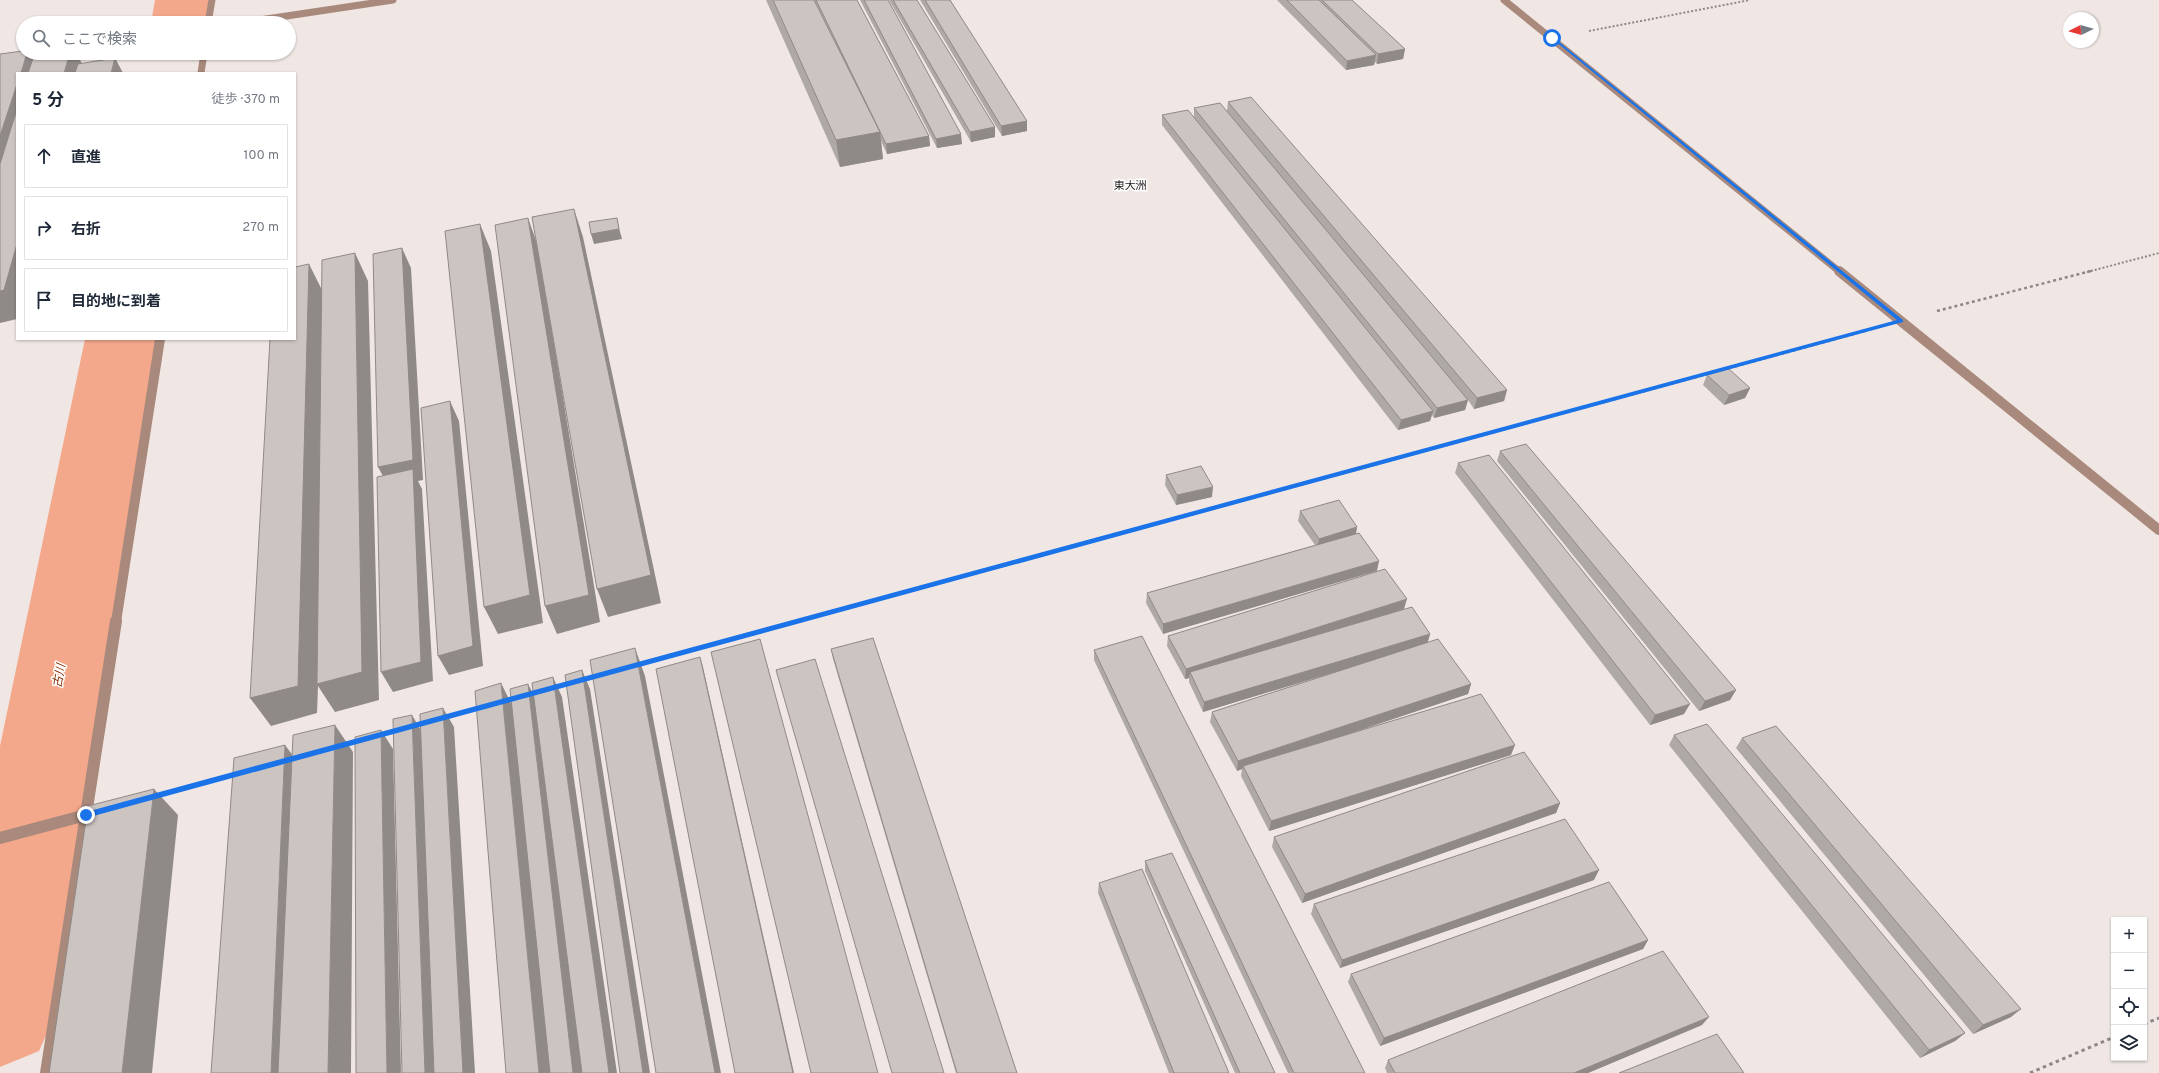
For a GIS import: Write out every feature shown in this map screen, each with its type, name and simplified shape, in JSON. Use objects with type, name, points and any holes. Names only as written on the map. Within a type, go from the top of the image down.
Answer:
[{"type":"street","points":[[209,16],[212,0]]},
{"type":"street","points":[[287,16],[393,0]]},
{"type":"street","points":[[1504,0],[2159,530]]},
{"type":"street","points":[[0,59],[16,57]]},
{"type":"street","points":[[201,72],[203,60]]},
{"type":"street","points":[[46,1073],[160,340]]},
{"type":"street","points":[[0,838],[86,815]]},
{"type":"path","points":[[1552,38],[1750,0]]},
{"type":"path","points":[[632,666],[1901,321],[2159,253]]},
{"type":"path","points":[[578,681],[601,675]]},
{"type":"path","points":[[547,689],[570,683]]},
{"type":"path","points":[[440,719],[486,706]]},
{"type":"path","points":[[378,735],[401,729]]},
{"type":"path","points":[[340,746],[363,740]]},
{"type":"path","points":[[155,796],[240,773]]},
{"type":"path","points":[[2147,1023],[2159,1018]]},
{"type":"path","points":[[2030,1073],[2111,1038]]},
{"type":"building","points":[[773,0],[814,0],[880,132],[836,140]]},
{"type":"building","points":[[816,0],[857,0],[929,136],[886,144]]},
{"type":"building","points":[[864,0],[888,0],[961,134],[936,139]]},
{"type":"building","points":[[893,0],[917,0],[995,127],[970,132]]},
{"type":"building","points":[[925,0],[950,0],[1027,121],[1001,126]]},
{"type":"building","points":[[1287,0],[1319,0],[1376,55],[1347,61]]},
{"type":"building","points":[[1322,0],[1352,0],[1405,49],[1378,54]]},
{"type":"building","points":[[16,52],[16,60],[25,60],[21,72],[16,72],[16,87],[0,136],[0,54]]},
{"type":"building","points":[[33,60],[68,60],[64,72],[28,72]]},
{"type":"building","points":[[103,60],[114,60],[111,72],[75,72],[78,64]]},
{"type":"building","points":[[1251,97],[1507,390],[1477,398],[1228,102]]},
{"type":"building","points":[[1220,103],[1468,400],[1437,408],[1194,108]]},
{"type":"building","points":[[1188,110],[1433,411],[1401,420],[1162,115]]},
{"type":"building","points":[[16,112],[16,248],[4,290],[0,291],[0,164]]},
{"type":"building","points":[[574,209],[651,575],[597,589],[532,217]]},
{"type":"building","points":[[528,218],[589,595],[545,606],[495,225]]},
{"type":"building","points":[[617,218],[619,229],[591,234],[589,222]]},
{"type":"building","points":[[480,224],[530,595],[484,607],[445,231]]},
{"type":"building","points":[[402,248],[413,460],[378,467],[373,254]]},
{"type":"building","points":[[355,253],[362,672],[317,684],[322,260]]},
{"type":"building","points":[[309,264],[298,686],[250,698],[270,340],[296,340],[296,267]]},
{"type":"building","points":[[1729,369],[1750,388],[1729,395],[1707,375]]},
{"type":"building","points":[[450,401],[473,646],[438,656],[421,408]]},
{"type":"building","points":[[1526,444],[1736,690],[1705,701],[1500,451]]},
{"type":"building","points":[[1489,455],[1690,704],[1655,715],[1458,463]]},
{"type":"building","points":[[1201,466],[1213,487],[1177,495],[1166,475]]},
{"type":"building","points":[[413,469],[421,662],[381,672],[377,477]]},
{"type":"building","points":[[1339,500],[1357,527],[1319,539],[1300,511]]},
{"type":"building","points":[[1359,533],[1379,561],[1163,624],[1147,593]]},
{"type":"building","points":[[1385,569],[1407,599],[1186,669],[1168,636]]},
{"type":"building","points":[[1412,607],[1430,634],[1204,702],[1190,672]]},
{"type":"building","points":[[1142,636],[1365,1073],[1294,1073],[1094,650]]},
{"type":"building","points":[[873,638],[1017,1073],[957,1073],[831,649]]},
{"type":"building","points":[[760,639],[878,1073],[811,1073],[711,652]]},
{"type":"building","points":[[1438,639],[1471,684],[1238,761],[1212,712]]},
{"type":"building","points":[[635,648],[715,1073],[656,1073],[590,660]]},
{"type":"building","points":[[700,657],[793,1073],[735,1073],[656,669]]},
{"type":"building","points":[[815,659],[944,1073],[892,1073],[776,670]]},
{"type":"building","points":[[582,670],[643,1073],[620,1073],[565,675]]},
{"type":"building","points":[[553,677],[609,1073],[582,1073],[532,683]]},
{"type":"building","points":[[501,683],[539,1073],[506,1073],[475,691]]},
{"type":"building","points":[[528,684],[573,1073],[550,1073],[510,689]]},
{"type":"building","points":[[1481,694],[1515,745],[1271,821],[1243,766]]},
{"type":"building","points":[[443,708],[463,1073],[434,1073],[420,714]]},
{"type":"building","points":[[412,715],[425,1073],[402,1073],[393,719]]},
{"type":"building","points":[[1707,724],[1965,1033],[1929,1050],[1674,735]]},
{"type":"building","points":[[335,725],[328,1073],[278,1073],[293,735]]},
{"type":"building","points":[[1776,726],[2021,1009],[1983,1025],[1742,738]]},
{"type":"building","points":[[381,730],[387,1073],[356,1073],[355,737]]},
{"type":"building","points":[[285,745],[271,1073],[211,1073],[234,758]]},
{"type":"building","points":[[1524,752],[1560,803],[1305,894],[1274,837]]},
{"type":"building","points":[[154,789],[122,1073],[49,1073],[88,806]]},
{"type":"building","points":[[1565,819],[1599,870],[1342,960],[1314,904]]},
{"type":"building","points":[[1172,853],[1275,1073],[1240,1073],[1145,861]]},
{"type":"building","points":[[1142,869],[1229,1073],[1174,1073],[1099,883]]},
{"type":"building","points":[[1609,882],[1648,940],[1384,1038],[1351,974]]},
{"type":"building","points":[[1663,951],[1709,1017],[1574,1073],[1395,1073],[1388,1060]]},
{"type":"building","points":[[1717,1034],[1744,1073],[1619,1073]]},
{"type":"waterway","name":"古川","points":[[179,16],[182,0]]},
{"type":"waterway","name":"古川","points":[[0,1013],[121,340]]},
{"type":"district","name":"東大洲","points":[[1130,186]]},
{"type":"route","points":[[86,815],[1901,321],[1552,38]]}]
